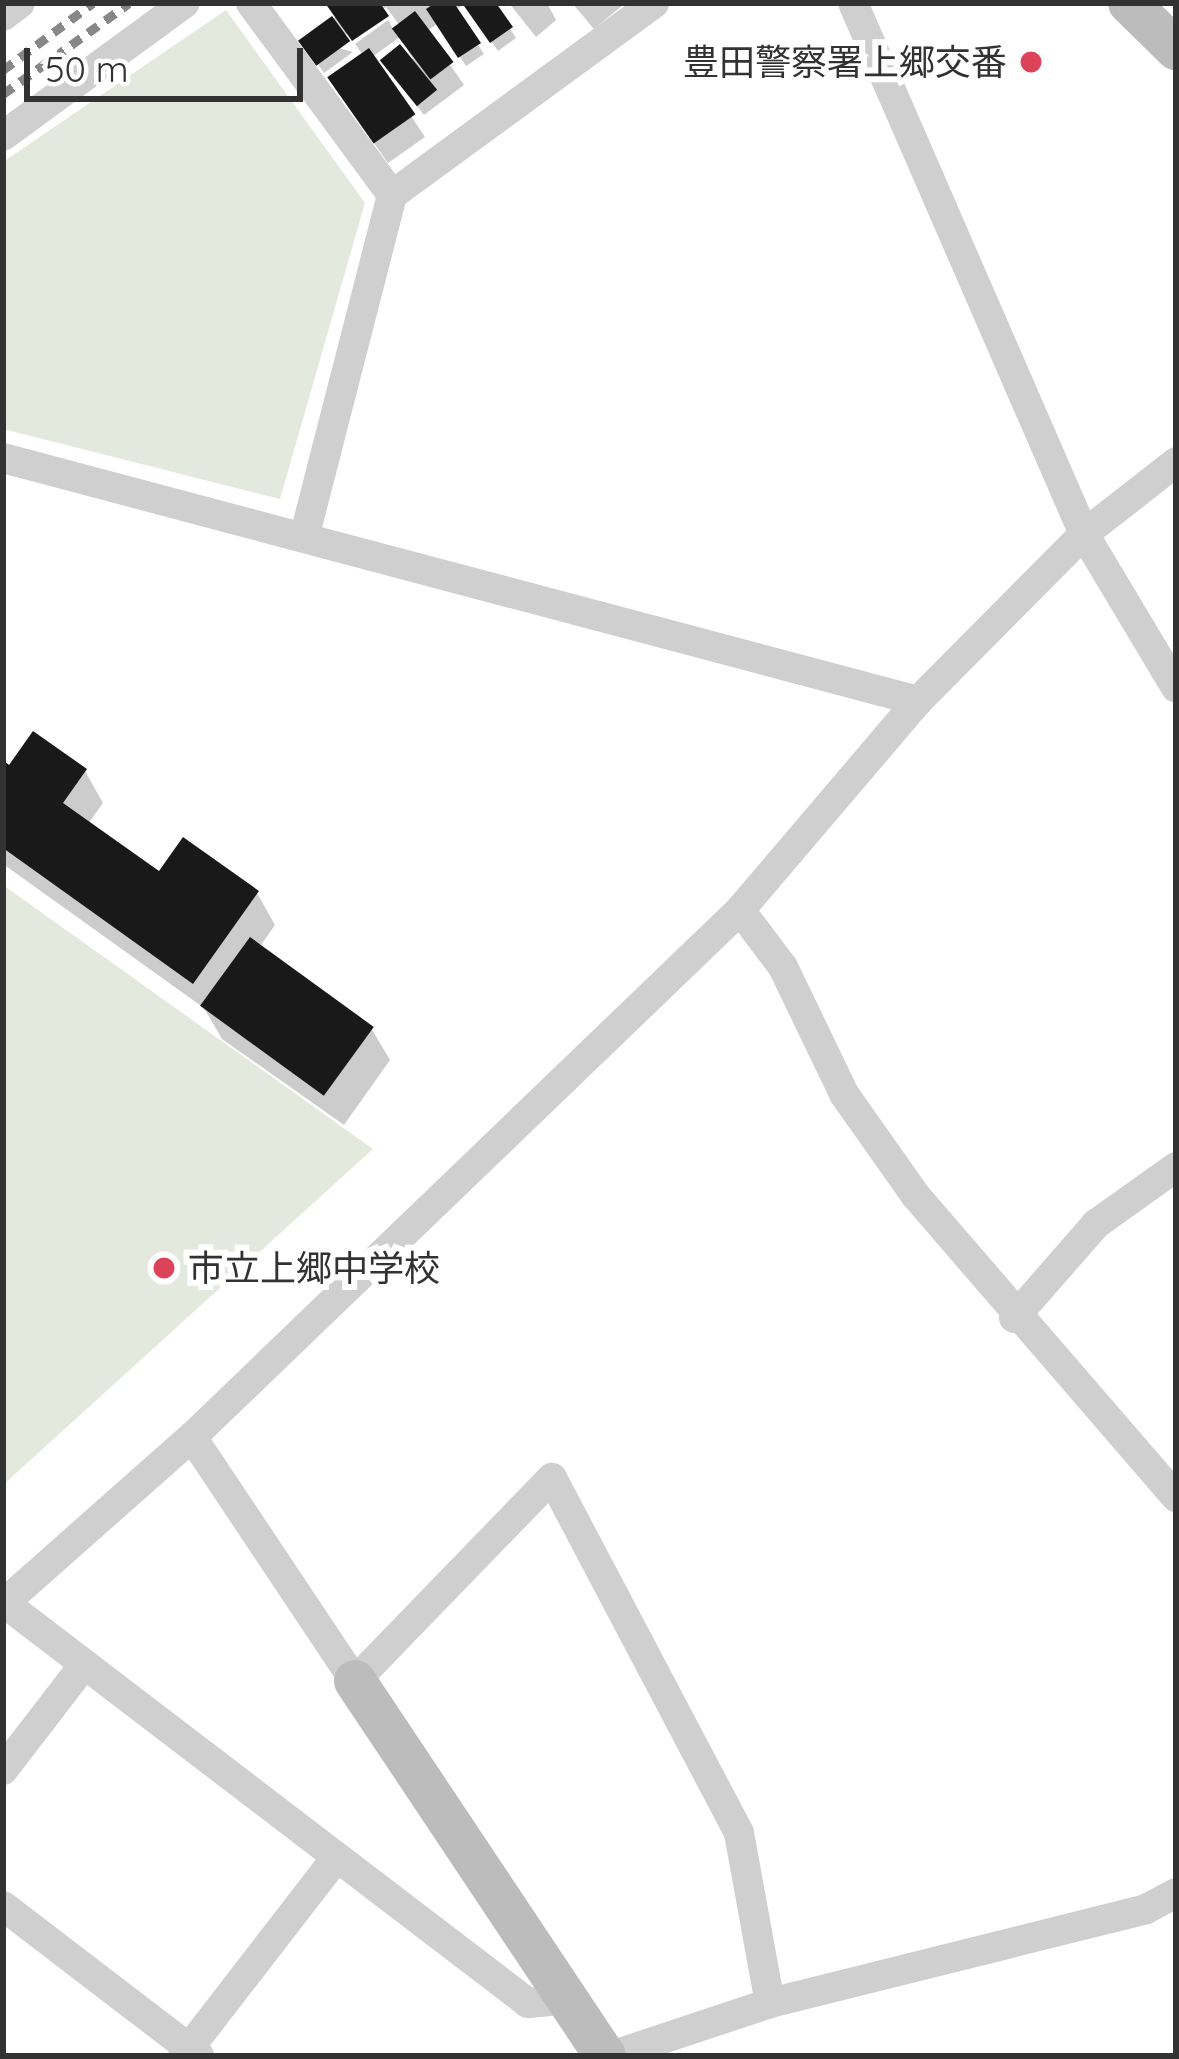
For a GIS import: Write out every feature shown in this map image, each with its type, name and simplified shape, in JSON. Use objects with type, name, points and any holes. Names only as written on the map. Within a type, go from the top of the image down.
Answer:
[{"type":"street","points":[[3,16],[20,3]]},
{"type":"street","points":[[3,136],[185,3]]},
{"type":"street","points":[[251,3],[392,195]]},
{"type":"street","points":[[305,535],[392,195],[654,3]]},
{"type":"street","points":[[853,3],[1084,535],[1176,688]]},
{"type":"street","points":[[1130,3],[1176,49]]},
{"type":"street","points":[[3,458],[918,701]]},
{"type":"street","points":[[564,2000],[528,2003],[3,1603],[192,1437],[740,910],[918,701],[1084,535],[1176,462]]},
{"type":"street","points":[[740,910],[783,967],[844,1094],[1014,1318],[1176,1497]]},
{"type":"street","points":[[1014,1318],[1096,1224],[1176,1167]]},
{"type":"street","points":[[192,1437],[564,2000],[608,2056],[770,2003],[1146,1909],[1176,1893]]},
{"type":"street","points":[[356,1681],[552,1478],[739,1832],[770,2003]]},
{"type":"street","points":[[3,1770],[82,1666]]},
{"type":"street","points":[[3,1906],[190,2054],[335,1859]]},
{"type":"shaded area","points":[[226,10],[365,203],[280,499],[3,429],[3,162]]},
{"type":"shaded area","points":[[3,885],[373,1149],[3,1485]]},
{"type":"building","points":[[325,3],[380,3],[389,16],[352,41]]},
{"type":"building","points":[[435,3],[454,3],[481,43],[458,58],[426,9]]},
{"type":"building","points":[[462,3],[496,3],[513,27],[490,43]]},
{"type":"building","points":[[415,11],[454,62],[430,80],[392,28]]},
{"type":"building","points":[[332,16],[350,41],[316,66],[298,41]]},
{"type":"building","points":[[400,44],[437,90],[417,106],[380,60]]},
{"type":"building","points":[[369,48],[415,114],[374,144],[327,77]]},
{"type":"building","points":[[33,731],[87,769],[63,803],[159,871],[183,837],[259,891],[193,984],[3,848],[3,760],[9,765]]},
{"type":"building","points":[[250,937],[374,1027],[324,1096],[200,1006]]},
{"type":"railway","points":[[3,70],[93,3]]},
{"type":"railway","points":[[3,94],[129,3]]},
{"type":"place","name":"豊田警察署上郷交番","points":[[1031,62]]},
{"type":"place","name":"市立上郷中学校","points":[[164,1268]]}]
